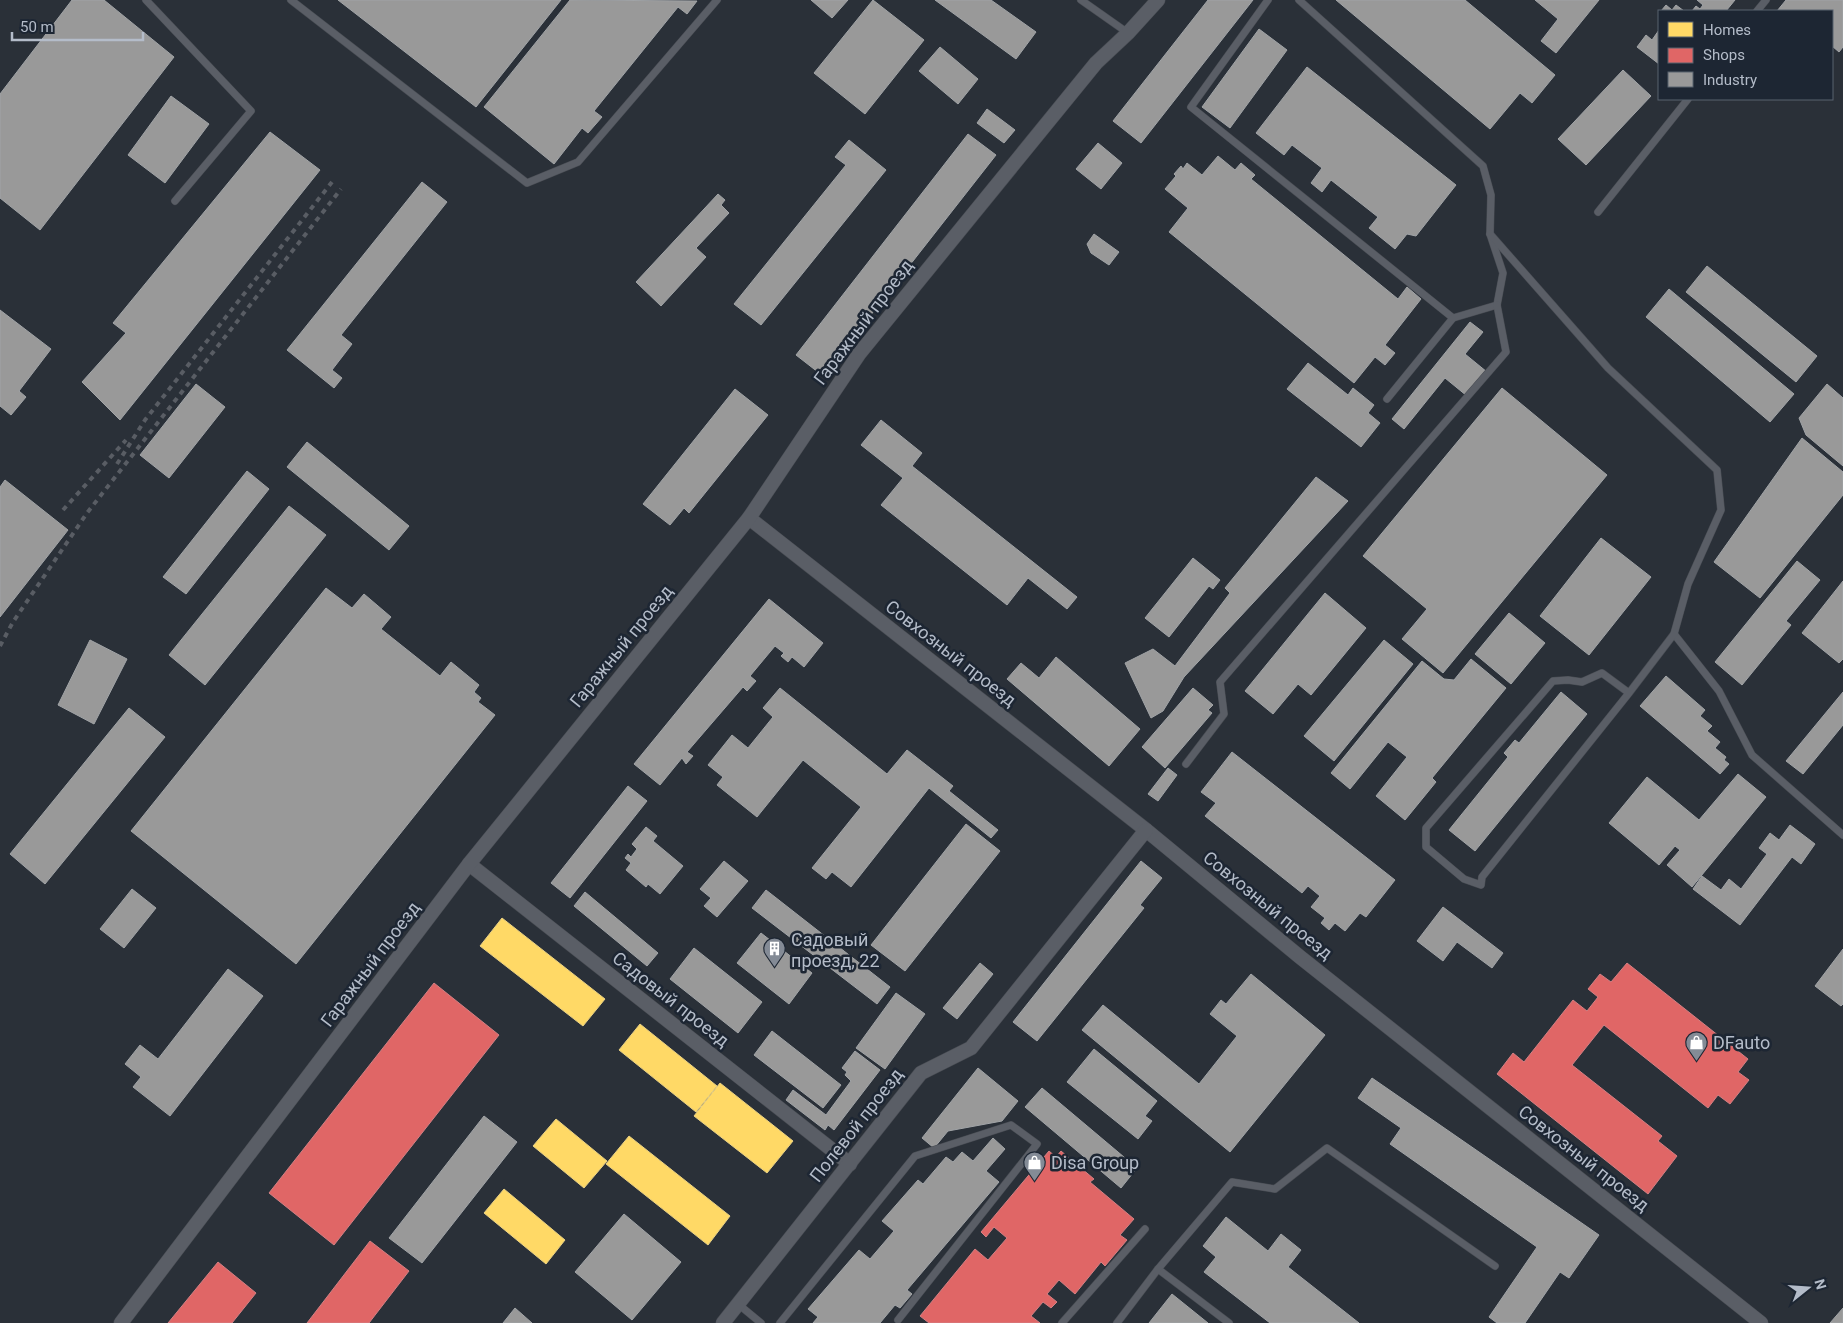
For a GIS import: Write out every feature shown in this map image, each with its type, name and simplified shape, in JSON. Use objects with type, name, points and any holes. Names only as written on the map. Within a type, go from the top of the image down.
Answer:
[{"type":"street","name":"Гаражный проезд","points":[[121,1323],[469,864],[749,518],[859,354],[1096,63],[1128,33],[1158,0]]},
{"type":"street","name":"Совхозный проезд","points":[[749,518],[1146,830],[1300,957],[1761,1323]]},
{"type":"street","name":"Полевой проезд","points":[[723,1323],[921,1073],[971,1048],[1146,830]]},
{"type":"street","name":"Садовый проезд","points":[[469,864],[850,1164]]},
{"type":"lane","points":[[146,0],[251,110],[176,201]]},
{"type":"lane","points":[[290,0],[527,183],[578,162],[717,0]]},
{"type":"lane","points":[[1081,0],[1128,33]]},
{"type":"lane","points":[[1268,0],[1191,107],[1453,318]]},
{"type":"lane","points":[[1186,764],[1224,714],[1220,682],[1506,352],[1497,305],[1503,273],[1490,234],[1491,195],[1484,166],[1299,0]]},
{"type":"lane","points":[[1758,10],[1766,0]]},
{"type":"lane","points":[[1598,212],[1687,100]]},
{"type":"lane","points":[[1490,234],[1608,368],[1718,470],[1721,510],[1688,584],[1674,634],[1629,694],[1482,878],[1481,885],[1464,879],[1426,847],[1426,828],[1553,681],[1582,682],[1602,672],[1629,694]]},
{"type":"lane","points":[[1387,398],[1453,318],[1497,305]]},
{"type":"lane","points":[[1674,634],[1719,691],[1752,755],[1843,835]]},
{"type":"lane","points":[[780,1323],[916,1156],[1011,1125],[1037,1144],[899,1322]]},
{"type":"lane","points":[[1117,1323],[1158,1269],[1232,1182],[1275,1189],[1326,1148],[1495,1266]]},
{"type":"lane","points":[[1062,1323],[1145,1229]]},
{"type":"lane","points":[[1158,1269],[1229,1323]]},
{"type":"lane","points":[[738,1304],[761,1323]]},
{"type":"building: Homes","points":[[502,918],[605,999],[583,1026],[480,946]]},
{"type":"building: Homes","points":[[640,1024],[717,1086],[696,1112],[619,1050]]},
{"type":"building: Homes","points":[[720,1083],[793,1141],[767,1173],[694,1116]]},
{"type":"building: Homes","points":[[556,1119],[607,1161],[584,1188],[533,1146]]},
{"type":"building: Homes","points":[[629,1136],[730,1216],[708,1245],[606,1164]]},
{"type":"building: Homes","points":[[504,1189],[565,1240],[546,1264],[484,1213]]},
{"type":"building: Shops","points":[[1627,963],[1748,1059],[1738,1072],[1749,1080],[1730,1104],[1718,1095],[1708,1108],[1604,1025],[1572,1065],[1662,1136],[1658,1141],[1677,1156],[1648,1194],[1497,1074],[1513,1053],[1524,1062],[1573,1000],[1587,1011],[1598,997],[1588,989],[1600,974],[1611,982]]},
{"type":"building: Shops","points":[[434,983],[499,1035],[334,1245],[269,1193]]},
{"type":"building: Shops","points":[[1049,1151],[1056,1157],[1061,1151],[1094,1179],[1090,1182],[1134,1219],[1120,1235],[1127,1240],[1105,1266],[1101,1262],[1075,1294],[1059,1280],[1047,1294],[1057,1302],[1051,1308],[1043,1302],[1031,1316],[1040,1323],[929,1323],[920,1316],[975,1249],[988,1260],[1007,1238],[994,1227],[986,1237],[981,1232]]},
{"type":"building: Shops","points":[[370,1241],[409,1271],[369,1323],[307,1323]]},
{"type":"building: Shops","points":[[218,1262],[256,1293],[232,1323],[168,1323]]},
{"type":"building: Industry","points":[[72,0],[104,0],[174,57],[40,230],[0,198],[0,94]]},
{"type":"building: Industry","points":[[338,0],[561,0],[476,107]]},
{"type":"building: Industry","points":[[570,0],[697,1],[687,14],[678,7],[594,111],[602,117],[588,133],[582,128],[554,164],[484,107]]},
{"type":"building: Industry","points":[[811,0],[848,0],[832,18]]},
{"type":"building: Industry","points":[[873,0],[924,40],[865,114],[814,73]]},
{"type":"building: Industry","points":[[935,0],[991,0],[1036,32],[1016,59]]},
{"type":"building: Industry","points":[[1208,0],[1253,0],[1141,143],[1113,121]]},
{"type":"building: Industry","points":[[1336,0],[1465,0],[1555,75],[1532,103],[1520,93],[1490,129]]},
{"type":"building: Industry","points":[[1535,0],[1599,0],[1556,53],[1541,41],[1558,19]]},
{"type":"building: Industry","points":[[1697,0],[1735,0],[1727,10],[1693,10],[1696,6],[1700,9],[1703,5]]},
{"type":"building: Industry","points":[[1786,0],[1843,0],[1843,47],[1839,52],[1833,47],[1833,10],[1778,10]]},
{"type":"building: Industry","points":[[1666,5],[1672,10],[1662,10]]},
{"type":"building: Industry","points":[[1676,5],[1683,10],[1672,10]]},
{"type":"building: Industry","points":[[1259,29],[1287,50],[1230,128],[1202,107]]},
{"type":"building: Industry","points":[[1658,31],[1658,63],[1637,47],[1646,35],[1652,40]]},
{"type":"building: Industry","points":[[940,47],[978,79],[958,104],[919,71]]},
{"type":"building: Industry","points":[[1307,67],[1456,185],[1416,236],[1407,234],[1395,249],[1369,228],[1378,217],[1331,180],[1322,192],[1311,183],[1322,168],[1292,145],[1284,155],[1256,133]]},
{"type":"building: Industry","points":[[1623,70],[1651,96],[1586,165],[1558,139]]},
{"type":"building: Industry","points":[[171,96],[209,124],[165,183],[128,155]]},
{"type":"building: Industry","points":[[987,109],[1015,130],[1004,143],[977,123]]},
{"type":"building: Industry","points":[[270,132],[320,170],[120,420],[82,382],[126,333],[113,323]]},
{"type":"building: Industry","points":[[968,134],[996,155],[823,376],[796,355]]},
{"type":"building: Industry","points":[[849,140],[886,170],[761,325],[734,304],[846,165],[835,157]]},
{"type":"building: Industry","points":[[1098,143],[1122,163],[1101,189],[1076,169]]},
{"type":"building: Industry","points":[[1218,156],[1235,170],[1241,163],[1255,175],[1251,179],[1398,299],[1407,287],[1421,299],[1385,345],[1395,353],[1385,365],[1375,357],[1354,383],[1169,232],[1188,208],[1165,189],[1176,176],[1174,174],[1181,166],[1183,169],[1187,163],[1202,175]]},
{"type":"building: Industry","points":[[422,182],[447,202],[341,335],[352,344],[332,370],[342,378],[334,388],[287,350]]},
{"type":"building: Industry","points":[[718,194],[725,200],[721,205],[729,213],[696,248],[706,257],[661,306],[636,282]]},
{"type":"building: Industry","points":[[1094,234],[1119,252],[1109,265],[1091,253],[1087,244]]},
{"type":"building: Industry","points":[[1707,266],[1817,356],[1796,382],[1686,292]]},
{"type":"building: Industry","points":[[1669,289],[1794,394],[1770,422],[1646,317]]},
{"type":"building: Industry","points":[[0,310],[51,349],[19,391],[26,397],[11,415],[0,406]]},
{"type":"building: Industry","points":[[1470,322],[1483,332],[1465,354],[1487,372],[1467,396],[1445,378],[1404,429],[1392,419]]},
{"type":"building: Industry","points":[[1308,363],[1348,395],[1353,388],[1374,405],[1368,413],[1380,423],[1361,447],[1287,389]]},
{"type":"building: Industry","points":[[196,384],[225,407],[169,478],[140,455]]},
{"type":"building: Industry","points":[[1827,384],[1843,398],[1843,466],[1806,435],[1799,418]]},
{"type":"building: Industry","points":[[1502,388],[1607,475],[1443,673],[1402,639],[1427,609],[1363,556]]},
{"type":"building: Industry","points":[[735,389],[768,415],[689,513],[684,508],[670,525],[643,504]]},
{"type":"building: Industry","points":[[881,420],[922,453],[912,466],[1077,597],[1067,609],[1028,578],[1007,605],[881,505],[903,478],[861,445]]},
{"type":"building: Industry","points":[[1802,438],[1843,472],[1843,495],[1760,598],[1714,562]]},
{"type":"building: Industry","points":[[307,442],[409,526],[389,550],[287,467]]},
{"type":"building: Industry","points":[[247,471],[269,489],[186,594],[163,577]]},
{"type":"building: Industry","points":[[1316,477],[1348,501],[1184,677],[1163,711],[1151,718],[1125,663],[1153,649],[1175,666],[1230,593],[1225,588]]},
{"type":"building: Industry","points":[[5,480],[68,530],[0,617],[0,487]]},
{"type":"building: Industry","points":[[289,506],[326,535],[205,685],[169,655]]},
{"type":"building: Industry","points":[[1601,538],[1651,577],[1589,655],[1540,616]]},
{"type":"building: Industry","points":[[1193,558],[1220,580],[1213,589],[1209,586],[1169,637],[1145,618]]},
{"type":"building: Industry","points":[[1797,561],[1820,580],[1786,621],[1791,625],[1742,685],[1715,662]]},
{"type":"building: Industry","points":[[1843,581],[1843,659],[1839,663],[1802,633]]},
{"type":"building: Industry","points":[[326,588],[352,608],[364,594],[391,617],[381,629],[440,676],[451,662],[479,685],[474,692],[481,698],[478,702],[495,715],[296,964],[131,831]]},
{"type":"building: Industry","points":[[1325,593],[1366,628],[1311,695],[1298,684],[1273,714],[1245,691]]},
{"type":"building: Industry","points":[[769,599],[823,643],[804,667],[792,657],[788,662],[781,656],[784,653],[775,646],[750,676],[756,681],[747,691],[743,687],[687,752],[693,756],[686,764],[682,758],[660,785],[634,764]]},
{"type":"building: Industry","points":[[1509,613],[1545,643],[1511,684],[1475,654]]},
{"type":"building: Industry","points":[[90,640],[127,659],[94,724],[58,705]]},
{"type":"building: Industry","points":[[1384,640],[1413,664],[1334,761],[1304,736]]},
{"type":"building: Industry","points":[[1056,657],[1140,729],[1109,766],[1007,679],[1021,663],[1039,678]]},
{"type":"building: Industry","points":[[1471,659],[1506,688],[1432,778],[1436,782],[1405,820],[1376,796],[1407,757],[1388,742],[1350,789],[1331,773],[1422,661],[1444,679],[1454,680]]},
{"type":"building: Industry","points":[[1666,676],[1705,710],[1700,716],[1712,726],[1707,731],[1720,742],[1715,748],[1726,757],[1724,760],[1729,764],[1720,774],[1640,706]]},
{"type":"building: Industry","points":[[780,688],[887,774],[907,750],[953,786],[949,791],[998,830],[991,838],[929,788],[851,887],[832,872],[826,879],[812,868],[861,807],[803,760],[757,817],[717,785],[723,777],[708,765],[732,735],[748,748],[773,717],[763,708]]},
{"type":"building: Industry","points":[[1193,688],[1213,705],[1208,710],[1212,713],[1165,768],[1142,747]]},
{"type":"building: Industry","points":[[1561,692],[1587,714],[1475,851],[1449,830],[1508,757],[1504,753],[1515,740],[1519,743]]},
{"type":"building: Industry","points":[[1843,692],[1843,725],[1803,774],[1786,761]]},
{"type":"building: Industry","points":[[129,708],[165,737],[45,884],[10,854]]},
{"type":"building: Industry","points":[[1232,752],[1395,880],[1366,917],[1360,913],[1345,931],[1335,923],[1329,930],[1321,923],[1325,918],[1311,907],[1320,896],[1308,886],[1302,893],[1205,816],[1216,803],[1201,792]]},
{"type":"building: Industry","points":[[1168,768],[1177,775],[1158,801],[1148,794]]},
{"type":"building: Industry","points":[[1738,774],[1766,797],[1692,887],[1667,865],[1680,850],[1675,846],[1659,865],[1609,823],[1647,777],[1699,820]]},
{"type":"building: Industry","points":[[628,786],[647,801],[570,898],[551,883]]},
{"type":"building: Industry","points":[[966,824],[1000,851],[905,971],[871,945]]},
{"type":"building: Industry","points":[[1790,825],[1815,844],[1801,864],[1792,857],[1740,925],[1693,889],[1702,876],[1721,890],[1729,879],[1741,889],[1767,854],[1759,848],[1770,833],[1779,840]]},
{"type":"building: Industry","points":[[646,827],[657,836],[653,841],[683,866],[660,894],[648,884],[646,887],[626,870],[631,863],[625,858],[628,854],[631,857],[637,849],[632,844]]},
{"type":"building: Industry","points":[[724,861],[748,881],[717,917],[704,906],[711,898],[700,889]]},
{"type":"building: Industry","points":[[1141,861],[1162,878],[1140,905],[1144,908],[1037,1041],[1013,1022]]},
{"type":"building: Industry","points":[[132,889],[156,908],[124,948],[100,929]]},
{"type":"building: Industry","points":[[766,890],[890,987],[877,1004],[752,908]]},
{"type":"building: Industry","points":[[585,892],[658,953],[647,966],[574,906]]},
{"type":"building: Industry","points":[[1443,907],[1503,953],[1492,968],[1457,942],[1443,961],[1417,941]]},
{"type":"building: Industry","name":"Садовый проезд, 22","points":[[761,933],[812,973],[789,1004],[737,963]]},
{"type":"building: Industry","points":[[694,948],[762,1002],[738,1033],[670,979]]},
{"type":"building: Industry","points":[[1843,949],[1843,1004],[1841,1006],[1815,986]]},
{"type":"building: Industry","points":[[980,963],[993,974],[957,1019],[943,1008]]},
{"type":"building: Industry","points":[[228,969],[263,996],[170,1116],[133,1087],[141,1077],[125,1064],[140,1045],[158,1059]]},
{"type":"building: Industry","points":[[1251,974],[1325,1035],[1230,1152],[1082,1030],[1103,1005],[1199,1084],[1237,1036],[1210,1014],[1221,1000],[1226,1004]]},
{"type":"building: Industry","points":[[896,993],[925,1014],[885,1069],[856,1048]]},
{"type":"building: Industry","points":[[772,1031],[841,1085],[823,1108],[754,1055]]},
{"type":"building: Industry","points":[[1094,1049],[1157,1101],[1145,1116],[1152,1121],[1138,1139],[1067,1082]]},
{"type":"building: Industry","points":[[855,1051],[880,1070],[834,1130],[828,1125],[825,1130],[786,1100],[793,1090],[826,1115],[851,1081],[845,1075],[847,1072],[842,1068]]},
{"type":"building: Industry","points":[[978,1068],[1018,1101],[1002,1121],[948,1131],[934,1148],[922,1138]]},
{"type":"building: Industry","points":[[1372,1078],[1599,1235],[1569,1278],[1560,1272],[1525,1323],[1497,1323],[1489,1317],[1537,1247],[1390,1144],[1401,1128],[1358,1098]]},
{"type":"building: Industry","points":[[1042,1088],[1137,1168],[1121,1188],[1025,1107]]},
{"type":"building: Industry","points":[[484,1116],[517,1142],[422,1263],[389,1238]]},
{"type":"building: Industry","points":[[993,1138],[1005,1149],[986,1171],[999,1182],[907,1290],[912,1294],[900,1308],[895,1305],[880,1323],[813,1323],[818,1317],[808,1309],[859,1250],[870,1259],[894,1231],[882,1221],[918,1180],[923,1184],[946,1157],[953,1162],[962,1152],[973,1161]]},
{"type":"building: Industry","points":[[624,1214],[681,1262],[632,1320],[575,1272]]},
{"type":"building: Industry","points":[[1226,1217],[1268,1251],[1281,1234],[1301,1250],[1288,1267],[1359,1323],[1270,1323],[1204,1272],[1216,1257],[1203,1246]]},
{"type":"building: Industry","points":[[1172,1294],[1208,1323],[1149,1323]]},
{"type":"building: Industry","points":[[515,1308],[532,1323],[503,1323]]},
{"type":"building: Industry","points":[[1843,1308],[1843,1323],[1830,1323]]},
{"type":"railway","points":[[117,464],[145,420],[332,182]]},
{"type":"railway","points":[[0,646],[13,622],[87,513],[341,189]]},
{"type":"railway","points":[[63,510],[126,440]]},
{"type":"place","name":"Садовый проезд, 22","points":[[775,968]]},
{"type":"place","name":"DFauto","points":[[1697,1061]]},
{"type":"place","name":"Disa Group","points":[[1035,1181]]}]
